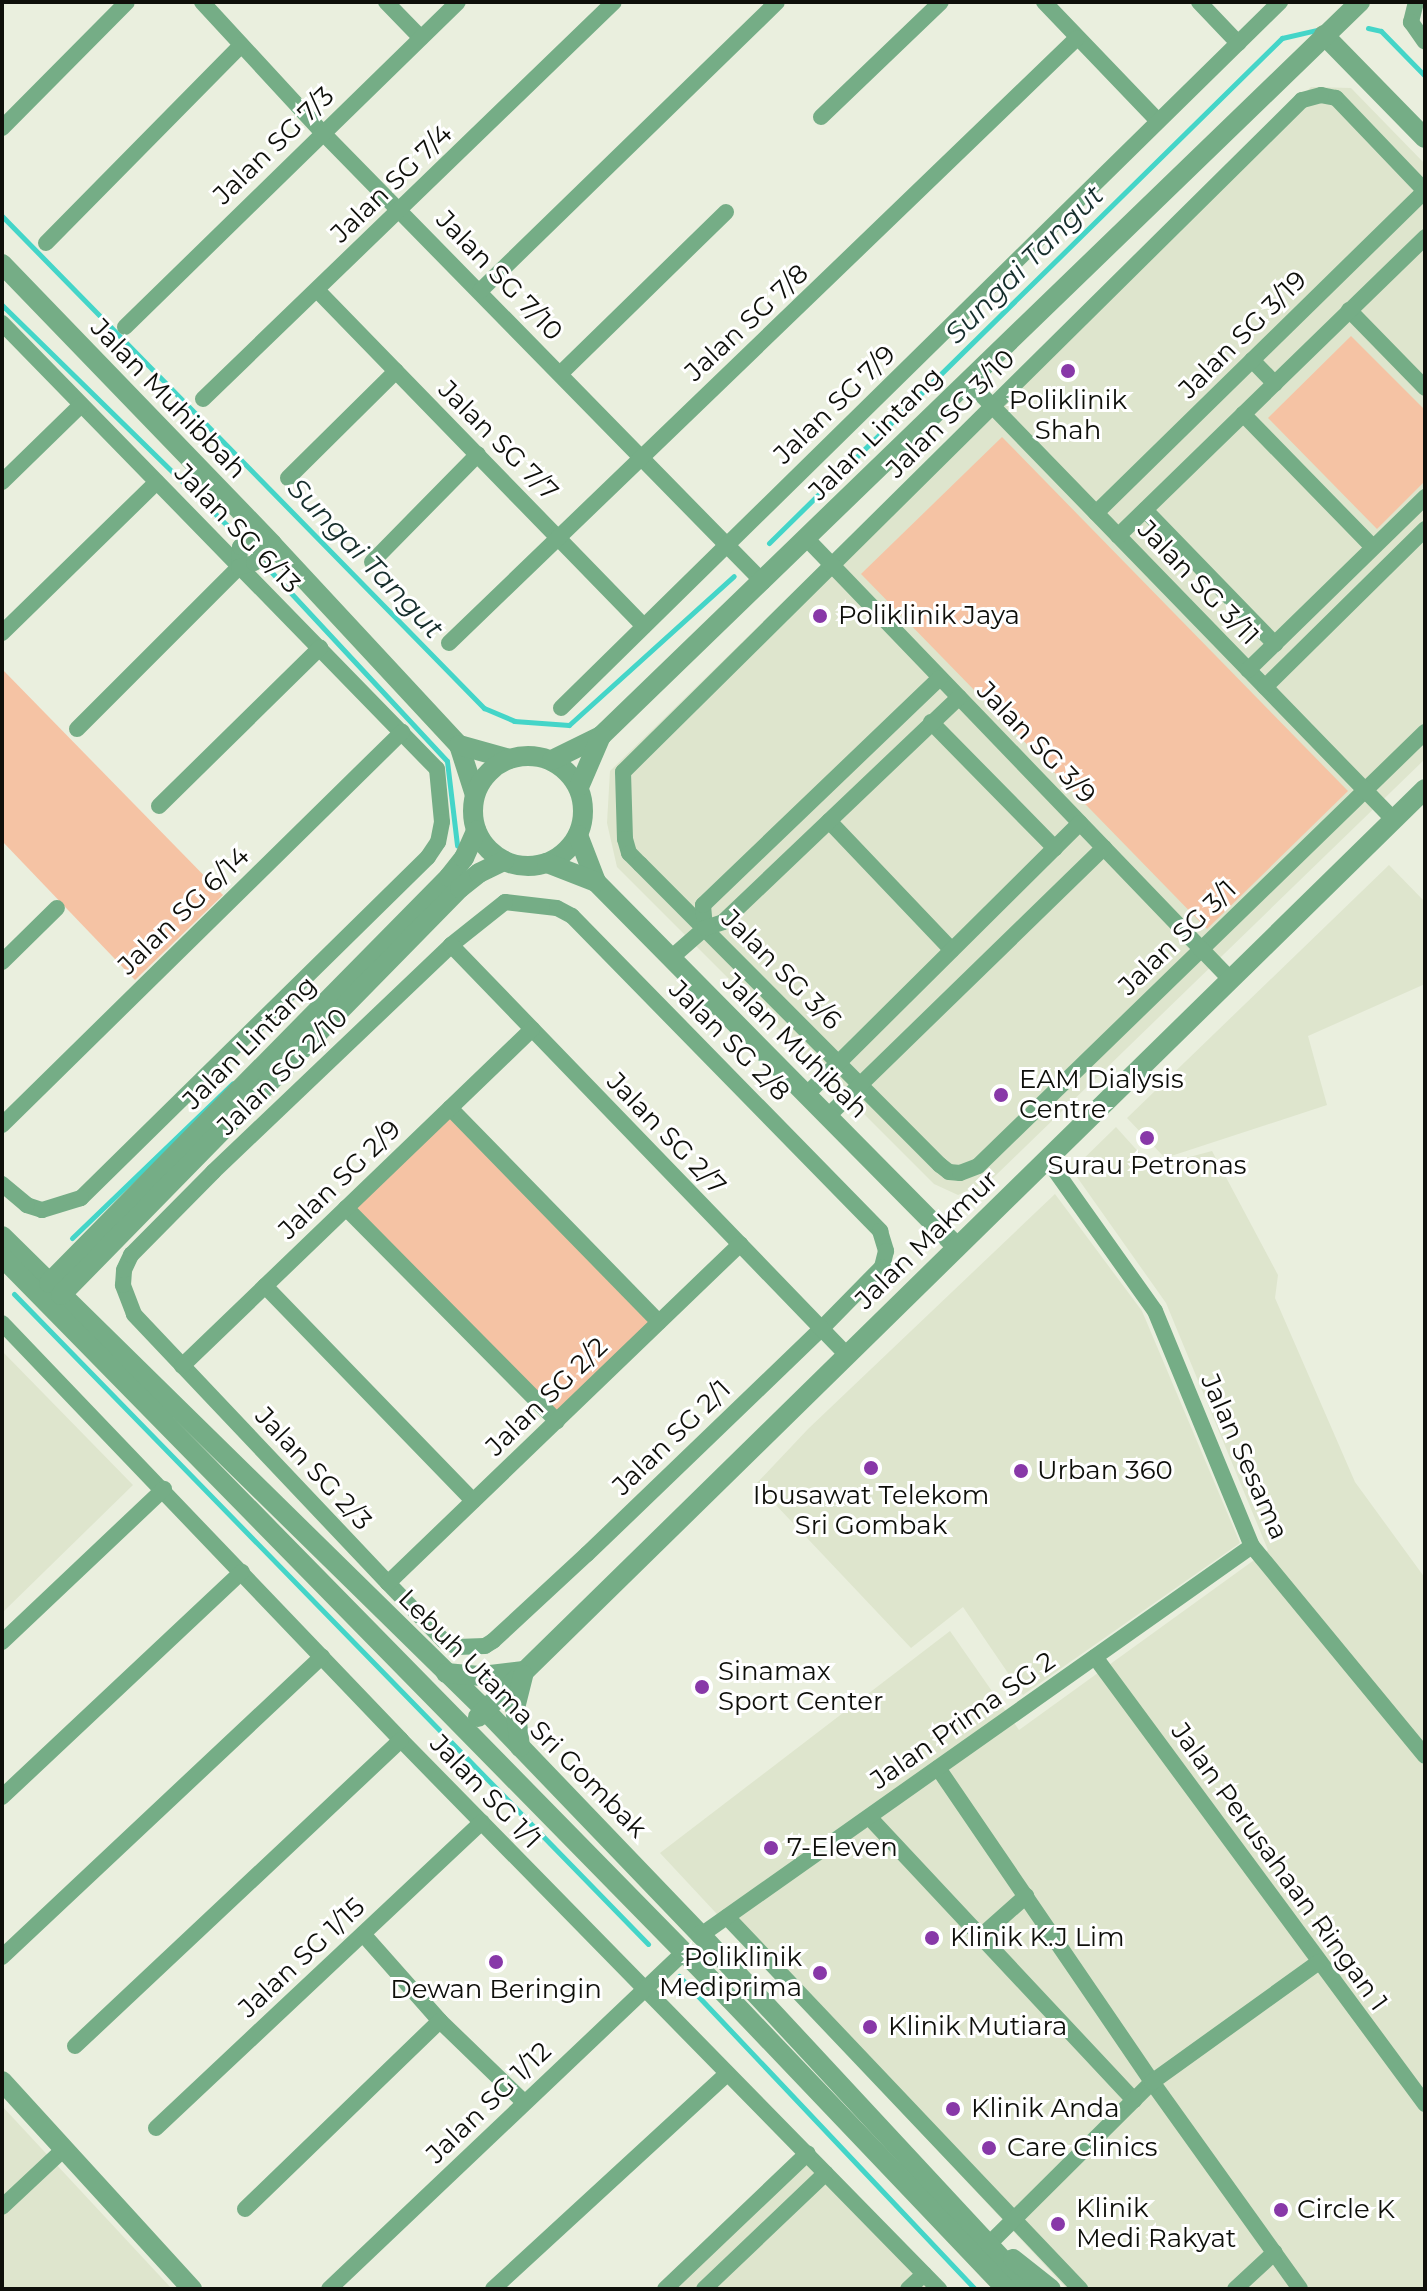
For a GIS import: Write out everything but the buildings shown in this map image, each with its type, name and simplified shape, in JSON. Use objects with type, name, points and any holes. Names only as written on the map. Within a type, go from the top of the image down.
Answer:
[{"type":"street","points":[[2,128],[127,2]]},
{"type":"street","name":"Jalan SG 7/10","points":[[202,2],[322,132],[642,455],[763,582]]},
{"type":"street","points":[[386,2],[421,38]]},
{"type":"street","name":"Jalan SG 7/3","points":[[125,327],[458,2]]},
{"type":"street","name":"Jalan SG 7/4","points":[[203,399],[614,2]]},
{"type":"street","points":[[480,291],[777,2]]},
{"type":"street","points":[[821,117],[941,2]]},
{"type":"street","points":[[1044,2],[1158,121]]},
{"type":"street","points":[[1199,2],[1238,43]]},
{"type":"street","name":"Jalan SG 7/9","points":[[561,708],[1280,2]]},
{"type":"street","name":"Jalan Lintang","points":[[552,760],[601,736],[1360,2]]},
{"type":"street","points":[[1416,2],[1411,22],[1422,38]]},
{"type":"street","points":[[1324,35],[1425,138]]},
{"type":"street","name":"Jalan SG 7/8","points":[[449,643],[1077,38]]},
{"type":"street","points":[[46,243],[241,45]]},
{"type":"street","name":"Jalan SG 3/10","points":[[623,772],[1302,100],[1315,96],[1336,98],[1425,191]]},
{"type":"street","name":"Jalan SG 3/19","points":[[1096,513],[1425,191]]},
{"type":"street","points":[[560,374],[726,212]]},
{"type":"street","points":[[1118,536],[1425,237]]},
{"type":"street","name":"Jalan Muhibbah","points":[[2,264],[265,537],[459,745],[475,795]]},
{"type":"street","name":"Jalan SG 7/7","points":[[317,290],[644,626]]},
{"type":"street","points":[[1349,310],[1425,388]]},
{"type":"street","name":"Jalan SG 6/13","points":[[2,323],[437,769],[442,822],[438,842],[428,857],[81,1198],[42,1210],[27,1205],[2,1184]]},
{"type":"street","points":[[1252,360],[1275,384]]},
{"type":"street","points":[[288,478],[396,371]]},
{"type":"street","name":"Jalan SG 3/11","points":[[967,380],[1394,820]]},
{"type":"street","points":[[2,482],[81,405]]},
{"type":"street","points":[[1243,414],[1373,547]]},
{"type":"street","points":[[372,562],[478,454]]},
{"type":"street","points":[[2,633],[157,482]]},
{"type":"street","points":[[1248,670],[1425,497]]},
{"type":"street","points":[[1145,510],[1275,644]]},
{"type":"street","points":[[1265,687],[1424,530],[1406,515]]},
{"type":"street","points":[[77,729],[239,567],[254,563],[265,537]]},
{"type":"street","name":"Jalan SG 3/9","points":[[806,538],[1231,980]]},
{"type":"street","points":[[159,806],[320,648]]},
{"type":"street","points":[[705,928],[703,905],[940,678]]},
{"type":"street","points":[[671,958],[705,928],[723,922],[959,697]]},
{"type":"street","points":[[931,722],[1055,848]]},
{"type":"street","name":"Jalan SG 6/14","points":[[2,1125],[402,732]]},
{"type":"street","name":"Jalan SG 3/1","points":[[960,1173],[978,1166],[1425,732]]},
{"type":"street","name":"Jalan Lintang","points":[[579,787],[601,736]]},
{"type":"street","points":[[459,745],[509,759],[538,756],[552,760],[563,767],[579,787],[584,811],[578,835],[565,852],[547,863],[518,866],[504,861],[483,843],[476,831],[475,795],[488,773],[509,759]]},
{"type":"street","name":"Jalan SG 3/6","points":[[623,772],[624,821],[629,853],[940,1165],[949,1172],[960,1173]]},
{"type":"street","name":"Jalan Makmur","points":[[467,1729],[1425,789]]},
{"type":"street","points":[[829,821],[952,950]]},
{"type":"street","points":[[806,1095],[1080,823]]},
{"type":"street","name":"Jalan Lintang","points":[[55,1289],[449,877],[464,858],[476,831]]},
{"type":"street","name":"Jalan Muhibah","points":[[578,835],[596,882],[957,1247]]},
{"type":"street","points":[[828,1116],[1104,848]]},
{"type":"street","name":"Jalan Lintang","points":[[55,1289],[460,888],[479,873],[504,861]]},
{"type":"street","name":"Jalan Muhibah","points":[[547,863],[596,882]]},
{"type":"street","name":"Jalan SG 2/8","points":[[496,908],[505,902],[521,903],[557,908],[572,916],[880,1231],[886,1251],[882,1267]]},
{"type":"street","points":[[2,962],[57,908]]},
{"type":"street","name":"Jalan SG 2/10","points":[[123,1285],[124,1270],[131,1255],[333,1055],[451,945],[496,908]]},
{"type":"street","name":"Jalan SG 2/7","points":[[451,945],[847,1355]]},
{"type":"street","name":"Jalan SG 2/9","points":[[182,1366],[532,1029]]},
{"type":"street","points":[[450,1108],[659,1322]]},
{"type":"street","name":"Jalan Sesama","points":[[1047,1159],[1155,1311],[1252,1546],[1425,1756]]},
{"type":"street","points":[[346,1208],[557,1421]]},
{"type":"street","name":"Lebuh Utama Sri Gombak","points":[[2,1236],[485,1710],[701,1935],[981,2249],[1006,2289]]},
{"type":"street","name":"Jalan SG 2/2","points":[[388,1583],[740,1244]]},
{"type":"street","name":"Lebuh Utama Sri Gombak","points":[[2,1257],[684,1952],[981,2249],[1030,2289]]},
{"type":"street","name":"Jalan SG 2/1","points":[[493,1641],[821,1329],[882,1267]]},
{"type":"street","name":"Jalan SG 2/3","points":[[123,1285],[134,1314],[444,1641],[471,1648],[493,1641]]},
{"type":"street","points":[[265,1286],[473,1501]]},
{"type":"street","name":"Jalan SG 1/1","points":[[2,1323],[401,1740],[939,2289]]},
{"type":"street","points":[[269,1496],[288,1478]]},
{"type":"street","points":[[2,1642],[164,1489]]},
{"type":"street","name":"Jalan Prima SG 2","points":[[701,1935],[1252,1546]]},
{"type":"street","points":[[2,1797],[242,1572]]},
{"type":"street","points":[[2,1957],[322,1656]]},
{"type":"street","name":"Jalan Perusahaan Ringan 1","points":[[1095,1657],[1425,2104]]},
{"type":"street","points":[[446,1673],[490,1676],[524,1671],[515,1708],[520,1747]]},
{"type":"street","points":[[75,2046],[401,1740]]},
{"type":"street","points":[[938,1768],[1152,2082],[1300,2289]]},
{"type":"street","points":[[869,1817],[1134,2100]]},
{"type":"street","name":"Jalan SG 1/15","points":[[156,2128],[482,1822]]},
{"type":"street","points":[[980,1937],[1026,1896]]},
{"type":"street","points":[[727,1917],[1080,2289]]},
{"type":"street","points":[[363,1934],[440,2021],[524,2102]]},
{"type":"street","name":"Jalan SG 1/12","points":[[329,2289],[684,1952]]},
{"type":"street","points":[[981,2249],[1152,2082],[1319,1962]]},
{"type":"street","points":[[245,2209],[440,2021]]},
{"type":"street","points":[[493,2289],[727,2074]]},
{"type":"street","points":[[2,2081],[192,2289]]},
{"type":"street","points":[[2,2207],[65,2148]]},
{"type":"street","points":[[665,2289],[808,2153]]},
{"type":"street","points":[[684,2270],[704,2289],[826,2173]]},
{"type":"street","name":"Lebuh Utama Sri Gombak","points":[[981,2249],[998,2289]]},
{"type":"street","name":"Lebuh Utama Sri Gombak","points":[[981,2249],[1037,2275],[1051,2289]]},
{"type":"street","points":[[1235,2289],[1275,2252]]},
{"type":"street","points":[[908,2289],[924,2274]]},
{"type":"shaded area","points":[[1311,87],[1351,88],[1425,164],[1425,759],[992,1179],[958,1195],[934,1184],[617,867],[607,823],[610,771]]},
{"type":"shaded area","points":[[1351,336],[1425,410],[1425,481],[1377,529],[1268,418]]},
{"type":"shaded area","points":[[1002,437],[1348,791],[1207,929],[861,574]]},
{"type":"shaded area","points":[[2,669],[223,895],[135,980],[2,841]]},
{"type":"shaded area","points":[[1389,865],[1425,902],[1425,984],[1308,1036],[1327,1105],[1165,1158],[1127,1118]]},
{"type":"shaded area","points":[[450,1108],[659,1322],[557,1421],[346,1208]]},
{"type":"shaded area","points":[[1116,1127],[1152,1167],[1212,1151],[1278,1275],[1275,1298],[1355,1482],[1425,1578],[1425,2289],[1067,2289],[660,1853],[950,1631],[1019,1730],[1268,1550],[1166,1303],[1072,1170]]},
{"type":"shaded area","points":[[1055,1194],[1142,1311],[1240,1543],[1023,1695],[963,1607],[911,1648],[756,1484],[808,1429]]},
{"type":"shaded area","points":[[2,1351],[133,1485],[2,1613]]},
{"type":"shaded area","points":[[2,2106],[172,2289],[2,2289]]},
{"type":"shaded area","points":[[810,2159],[934,2289],[674,2289]]},
{"type":"waterway","name":"Sungai Tangut","points":[[1368,28],[1381,31],[1425,76]]},
{"type":"waterway","name":"Sungai Tangut","points":[[769,543],[1282,38],[1316,30]]},
{"type":"waterway","name":"Sungai Tangut","points":[[2,216],[484,708],[514,721],[569,725],[734,576]]},
{"type":"waterway","points":[[2,305],[227,525]]},
{"type":"waterway","points":[[263,563],[447,761],[457,845]]},
{"type":"waterway","points":[[72,1238],[233,1083]]},
{"type":"waterway","points":[[14,1294],[648,1944]]},
{"type":"waterway","points":[[679,1976],[975,2289]]},
{"type":"place","name":"Poliklinik Shah","points":[[1068,371]]},
{"type":"place","name":"Poliklinik Jaya","points":[[820,616]]},
{"type":"place","name":"EAM Dialysis Centre","points":[[1001,1095]]},
{"type":"place","name":"Surau Petronas","points":[[1147,1138]]},
{"type":"place","name":"Ibusawat Telekom Sri Gombak","points":[[871,1468]]},
{"type":"place","name":"Urban 360","points":[[1021,1471]]},
{"type":"place","name":"Sinamax Sport Center","points":[[702,1687]]},
{"type":"place","name":"7-Eleven","points":[[771,1848]]},
{"type":"place","name":"Klinik K.J Lim","points":[[932,1938]]},
{"type":"place","name":"Dewan Beringin","points":[[496,1962]]},
{"type":"place","name":"Poliklinik Mediprima","points":[[820,1973]]},
{"type":"place","name":"Klinik Mutiara","points":[[870,2027]]},
{"type":"place","name":"Klinik Anda","points":[[953,2109]]},
{"type":"place","name":"Care Clinics","points":[[989,2148]]},
{"type":"place","name":"Circle K","points":[[1281,2210]]},
{"type":"place","name":"Klinik Medi Rakyat","points":[[1058,2224]]}]
